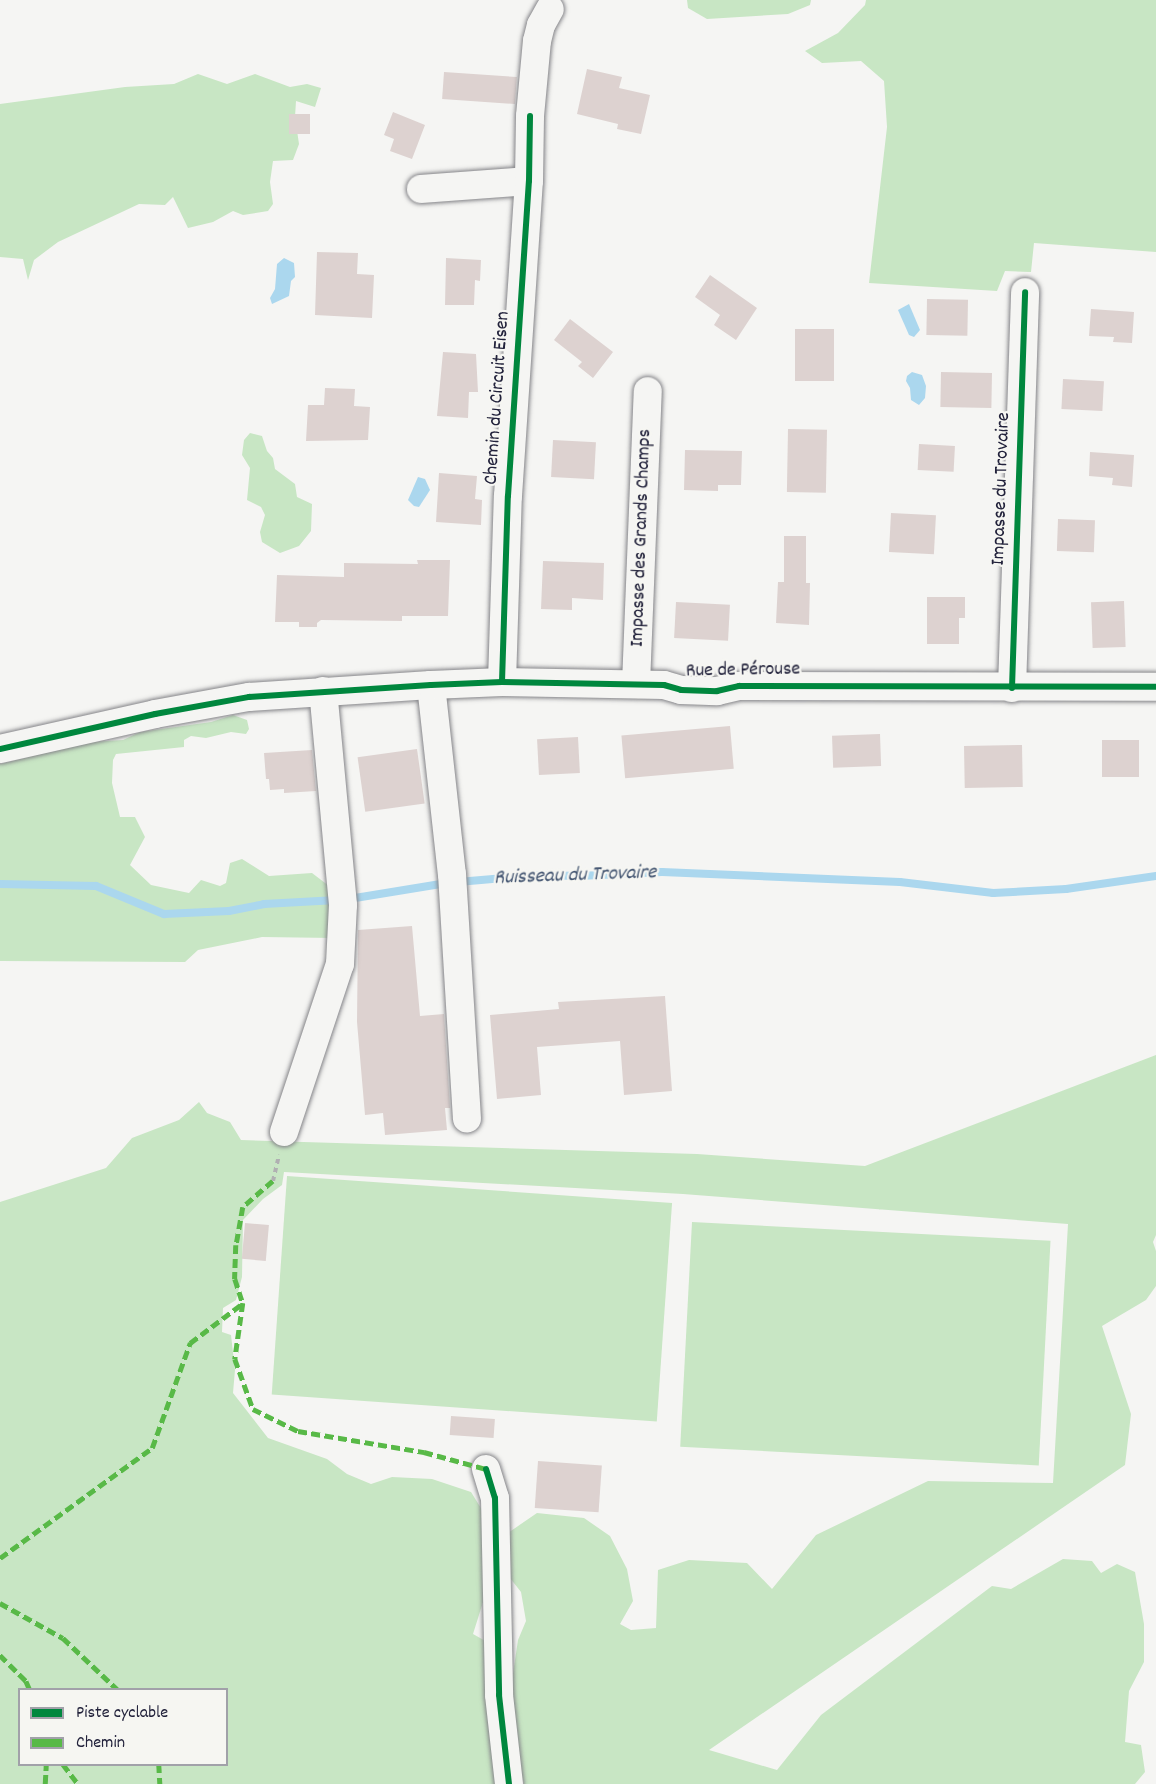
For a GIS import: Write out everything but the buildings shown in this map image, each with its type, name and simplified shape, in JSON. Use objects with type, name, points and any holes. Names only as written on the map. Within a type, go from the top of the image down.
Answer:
[{"type":"street","name":"Chemin du Circuit Eisen","points":[[502,682],[508,496],[529,181],[530,116],[537,41],[541,25],[550,9]]},
{"type":"street","points":[[421,189],[529,181]]},
{"type":"street","name":"Impasse du Trovaire","points":[[1012,688],[1025,292]]},
{"type":"street","name":"Impasse des Grands Champs","points":[[636,684],[648,391]]},
{"type":"street","name":"Rue de Pérouse","points":[[0,749],[154,714],[259,696],[431,685],[502,682],[636,684],[717,691],[739,686],[1156,687]]},
{"type":"street","points":[[431,685],[453,882],[467,1119]]},
{"type":"street","points":[[284,1132],[340,964],[342,899],[323,691]]},
{"type":"street","points":[[486,1469],[495,1498],[499,1695],[510,1784]]},
{"type":"green space","points":[[687,0],[811,0],[810,5],[788,14],[707,19],[688,8]]},
{"type":"green space","points":[[866,0],[1156,0],[1156,252],[1034,243],[1031,272],[1005,271],[997,291],[869,283],[887,127],[884,81],[861,61],[822,63],[805,51],[838,33],[865,5]]},
{"type":"green space","points":[[198,74],[227,84],[255,74],[290,87],[307,84],[321,88],[315,107],[296,101],[295,117],[299,144],[293,160],[273,161],[270,182],[273,204],[268,211],[243,215],[233,211],[213,222],[188,228],[173,197],[165,205],[139,204],[58,242],[34,260],[28,280],[23,259],[0,257],[0,104],[125,87],[174,84]]},
{"type":"green space","points":[[250,433],[262,436],[267,451],[273,458],[275,469],[295,484],[297,497],[312,504],[311,531],[299,546],[280,553],[262,542],[260,532],[265,515],[261,507],[247,500],[250,468],[242,455],[244,440]]},
{"type":"green space","points":[[233,715],[247,720],[249,729],[246,734],[231,732],[206,738],[191,736],[184,740],[184,747],[116,754],[113,760],[112,783],[120,817],[135,817],[145,837],[130,865],[151,885],[189,893],[201,880],[220,886],[226,883],[230,863],[242,859],[269,876],[312,873],[333,889],[334,938],[262,937],[198,950],[185,962],[0,961],[0,764],[90,742],[123,740],[140,732],[211,722]]},
{"type":"green space","points":[[1156,1055],[1156,1235],[1153,1242],[1156,1251],[1156,1286],[1146,1300],[1102,1326],[1131,1414],[1125,1465],[709,1750],[777,1770],[821,1715],[992,1586],[1011,1589],[1063,1559],[1092,1561],[1101,1573],[1117,1564],[1135,1572],[1144,1624],[1144,1662],[1129,1691],[1125,1742],[1141,1745],[1145,1772],[1135,1784],[524,1784],[517,1760],[512,1680],[518,1640],[526,1621],[521,1592],[510,1578],[502,1537],[537,1513],[584,1518],[610,1536],[627,1569],[633,1601],[620,1624],[631,1630],[656,1628],[658,1570],[689,1560],[747,1563],[772,1589],[816,1535],[928,1481],[1053,1483],[1068,1224],[683,1194],[284,1172],[282,1185],[263,1199],[243,1220],[242,1277],[236,1300],[223,1308],[222,1332],[231,1335],[235,1370],[233,1393],[268,1438],[327,1459],[347,1474],[371,1484],[392,1477],[432,1479],[471,1492],[484,1513],[489,1583],[473,1634],[489,1643],[497,1784],[0,1784],[0,1202],[106,1168],[132,1138],[179,1120],[199,1102],[207,1113],[230,1122],[241,1140],[697,1154],[865,1166]]},
{"type":"green space","points":[[287,1176],[672,1203],[657,1421],[272,1394]]},
{"type":"green space","points":[[692,1222],[1051,1241],[1039,1465],[680,1447]]},
{"type":"water","points":[[284,258],[294,263],[295,277],[291,281],[289,296],[272,304],[270,298],[275,289],[277,264]]},
{"type":"water","points":[[909,304],[920,330],[914,337],[909,335],[898,310]]},
{"type":"water","points":[[912,372],[922,375],[926,386],[925,398],[919,405],[911,400],[910,388],[906,381],[907,376]]},
{"type":"water","points":[[418,477],[425,479],[430,490],[419,507],[414,506],[408,500]]},
{"type":"waterway","name":"Ruisseau du Trovaire","points":[[458,882],[539,875],[579,876],[662,872],[900,882],[993,893],[1066,889],[1156,876]]},
{"type":"waterway","name":"Ruisseau du Trovaire","points":[[349,899],[447,883]]},
{"type":"waterway","name":"Ruisseau du Trovaire","points":[[0,884],[96,886],[164,914],[229,911],[264,904],[337,900]]},
{"type":"marked path","points":[[273,1181],[243,1207],[236,1245],[235,1279],[243,1303],[235,1359],[253,1409],[298,1431],[424,1452],[486,1469]]},
{"type":"marked path","points":[[0,1558],[152,1448],[190,1343],[243,1303]]},
{"type":"marked path","points":[[0,1603],[63,1638],[116,1688]]},
{"type":"marked path","points":[[0,1655],[26,1681],[29,1688]]},
{"type":"marked path","points":[[45,1784],[46,1766]]},
{"type":"marked path","points":[[64,1766],[78,1784]]},
{"type":"marked path","points":[[159,1766],[160,1784]]},
{"type":"cycle path","points":[[502,682],[508,496],[529,181],[530,116]]},
{"type":"cycle path","points":[[1012,688],[1025,292]]},
{"type":"cycle path","points":[[0,749],[155,714],[249,697],[431,685],[502,682],[664,685],[681,690],[717,691],[739,686],[1156,687]]},
{"type":"cycle path","points":[[486,1469],[495,1498],[499,1695],[509,1784]]}]
